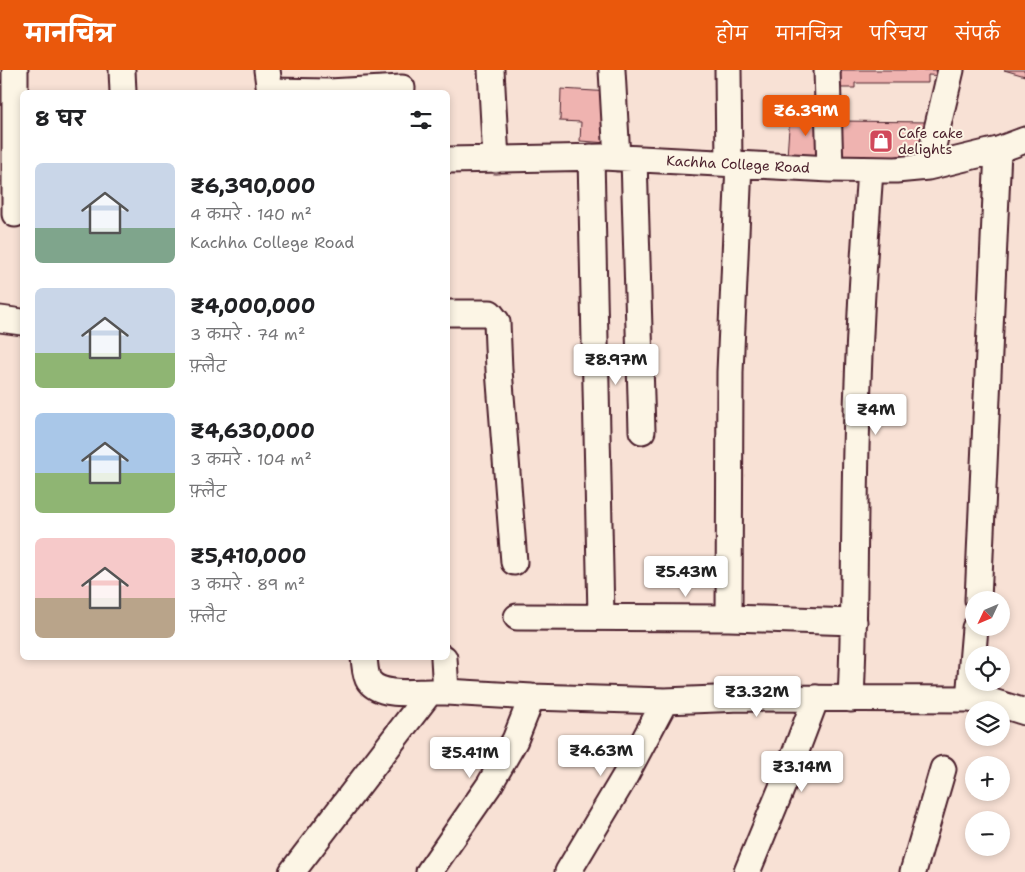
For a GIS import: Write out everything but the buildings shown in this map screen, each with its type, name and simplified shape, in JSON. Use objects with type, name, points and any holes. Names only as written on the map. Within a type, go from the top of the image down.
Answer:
[{"type":"street","points":[[13,214],[15,70]]},
{"type":"street","points":[[122,70],[123,90]]},
{"type":"street","points":[[491,70],[496,160]]},
{"type":"street","points":[[612,70],[625,158],[642,431]]},
{"type":"street","points":[[728,70],[734,164],[730,372],[729,618]]},
{"type":"street","points":[[828,70],[830,169]]},
{"type":"street","points":[[928,167],[951,70]]},
{"type":"street","points":[[345,90],[401,83]]},
{"type":"street","points":[[269,84],[314,90]]},
{"type":"street","name":"Kachha College Road","points":[[450,160],[591,157],[870,171],[928,167],[998,150],[1025,140]]},
{"type":"street","points":[[978,591],[998,150]]},
{"type":"street","points":[[591,157],[600,616]]},
{"type":"street","points":[[851,699],[857,420],[862,286],[870,171]]},
{"type":"street","points":[[450,313],[490,313],[498,322],[501,399],[514,562]]},
{"type":"street","points":[[0,320],[20,322]]},
{"type":"street","points":[[517,617],[600,616],[854,622]]},
{"type":"street","points":[[969,699],[974,636]]},
{"type":"street","points":[[364,660],[368,680],[377,688],[388,691],[665,701],[816,698],[969,699],[993,702],[1025,712]]},
{"type":"street","points":[[292,872],[438,692],[444,660]]},
{"type":"street","points":[[429,872],[490,784],[515,740],[532,697]]},
{"type":"street","points":[[747,872],[816,698]]},
{"type":"street","points":[[568,872],[624,778],[665,701]]},
{"type":"street","points":[[913,872],[943,769]]},
{"type":"place","name":"Cafe cake delights","points":[[881,141]]}]
